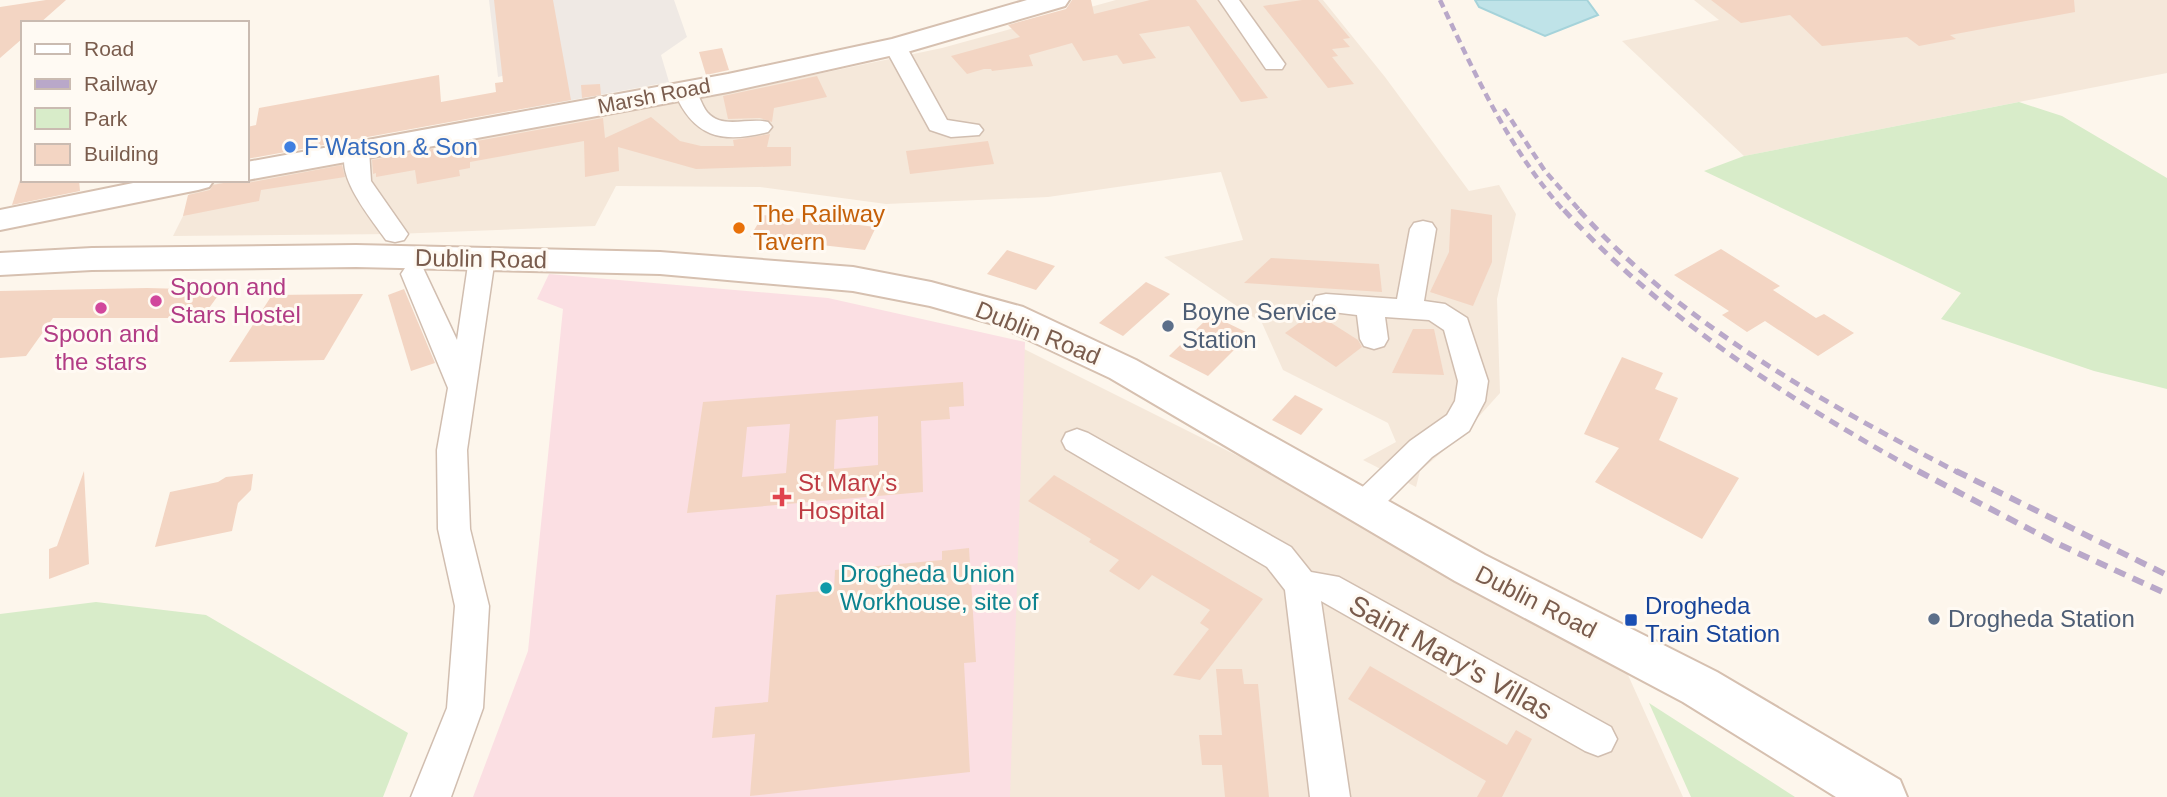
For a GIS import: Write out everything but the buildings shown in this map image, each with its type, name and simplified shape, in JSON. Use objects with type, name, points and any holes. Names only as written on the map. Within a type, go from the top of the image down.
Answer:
[{"type":"main road","name":"Marsh Road","points":[[248,171],[685,91],[895,46],[1056,0]]},
{"type":"main road","points":[[0,220],[188,182]]},
{"type":"main road","name":"Dublin Road","points":[[0,264],[171,258],[482,258],[733,267],[853,279],[945,298],[1010,316],[1123,369],[1470,568],[1700,687],[1882,797]]},
{"type":"street","points":[[1229,0],[1274,64]]},
{"type":"street","points":[[895,46],[938,125],[950,130],[971,130]]},
{"type":"street","points":[[1250,67],[1297,61]]},
{"type":"street","points":[[685,91],[692,111],[706,125],[719,130],[760,127]]},
{"type":"street","points":[[356,150],[359,181],[395,234]]},
{"type":"street","points":[[1409,307],[1423,229]]},
{"type":"street","points":[[431,797],[465,708],[472,606],[454,529],[452,450],[482,258]]},
{"type":"street","points":[[414,274],[463,389]]},
{"type":"street","points":[[1326,303],[1435,311],[1457,325],[1473,381],[1470,401],[1458,423],[1421,449],[1363,506]]},
{"type":"street","points":[[1369,305],[1374,339]]},
{"type":"street","points":[[1077,441],[1279,557],[1302,586],[1330,797]]},
{"type":"street","name":"Saint Mary's Villas","points":[[1302,586],[1327,587],[1598,739]]},
{"type":"shaded area","points":[[489,0],[674,0],[687,37],[661,55],[669,82],[529,108],[523,71],[498,77]]},
{"type":"shaded area","points":[[1116,0],[1323,0],[1385,77],[1469,191],[1499,185],[1516,214],[1497,299],[1500,393],[1464,433],[1420,471],[1416,487],[1363,460],[1396,442],[1388,423],[1283,370],[1262,323],[1164,257],[1243,240],[1221,172],[1048,197],[886,204],[760,187],[616,186],[595,226],[395,234],[173,236],[183,216],[191,188],[225,182],[248,182],[248,178],[761,86],[942,48]]},
{"type":"shaded area","points":[[1694,0],[2167,0],[2167,73],[1744,156],[1622,41],[1719,20]]},
{"type":"shaded area","name":"St Mary's Hospital","points":[[549,274],[828,298],[1025,342],[1010,797],[473,797],[528,651],[563,309],[537,299]]},
{"type":"shaded area","points":[[1024,349],[1614,644],[1683,797],[1007,797]]},
{"type":"green space","points":[[2019,102],[2062,116],[2167,178],[2167,389],[2094,371],[1941,319],[1961,293],[1704,171],[1744,156]]},
{"type":"green space","points":[[96,602],[206,615],[408,733],[383,797],[0,797],[0,614]]},
{"type":"green space","points":[[1649,703],[1795,797],[1691,797]]},
{"type":"water","points":[[1475,0],[1587,0],[1598,15],[1545,36],[1479,7]]},
{"type":"railway","points":[[1440,0],[1480,83],[1510,137],[1565,212]]},
{"type":"railway","points":[[1504,109],[1545,171],[1581,212]]},
{"type":"railway","points":[[1564,210],[1644,287],[1732,356],[1825,417],[1921,473]]},
{"type":"railway","points":[[1579,210],[1619,251],[1663,290],[1709,325],[1757,358],[1857,419],[1959,473]]},
{"type":"railway","points":[[1918,471],[2056,543],[2167,594]]},
{"type":"railway","points":[[1956,471],[2167,575]]},
{"type":"place","name":"F Watson & Son","points":[[290,147]]},
{"type":"place","name":"The Railway Tavern","points":[[739,228]]},
{"type":"place","name":"Spoon and Stars Hostel","points":[[156,301]]},
{"type":"place","name":"Spoon and the stars","points":[[101,308]]},
{"type":"place","name":"Boyne Service Station","points":[[1168,326]]},
{"type":"place","name":"St Mary's Hospital","points":[[782,497]]},
{"type":"place","name":"Drogheda Union Workhouse, site of","points":[[826,588]]},
{"type":"place","name":"Drogheda Station","points":[[1934,619]]},
{"type":"place","name":"Drogheda Train Station","points":[[1631,620]]}]
